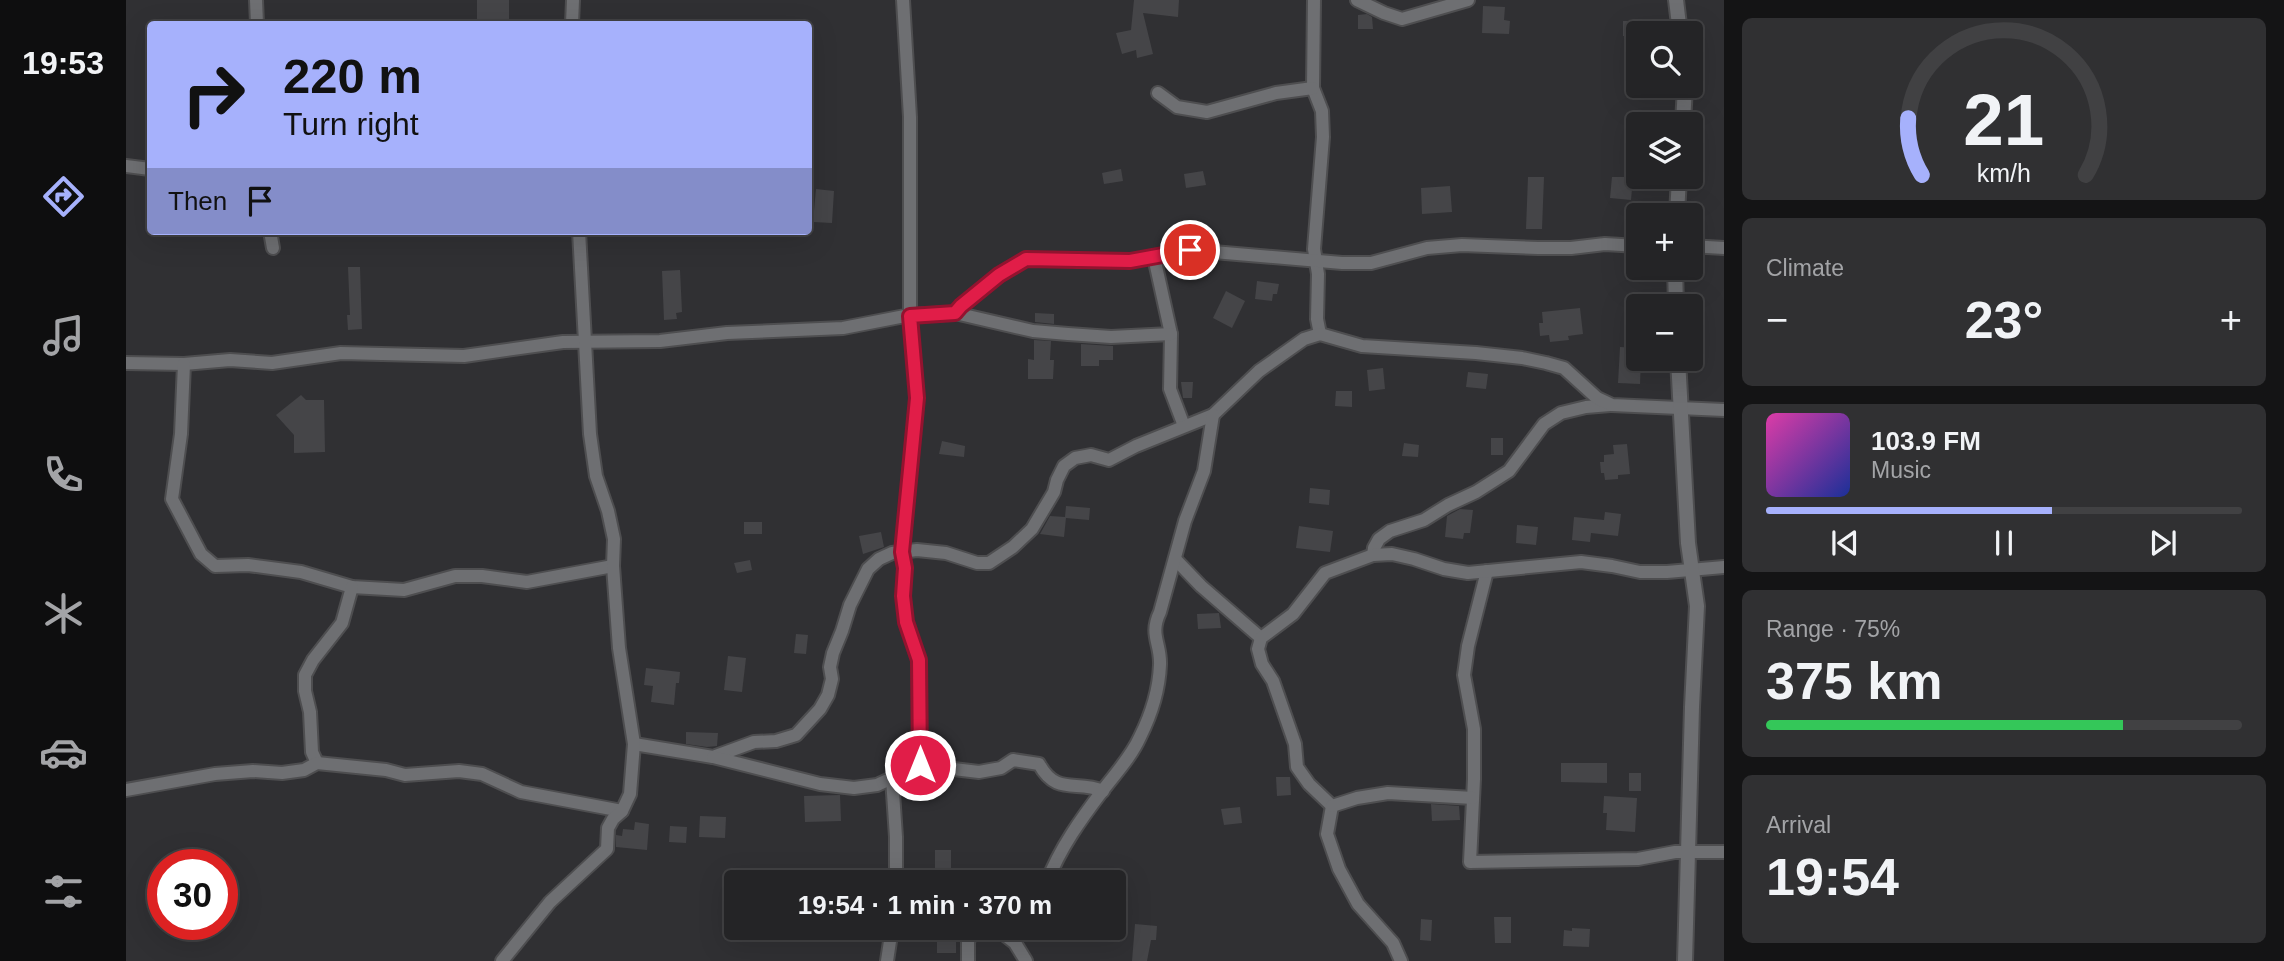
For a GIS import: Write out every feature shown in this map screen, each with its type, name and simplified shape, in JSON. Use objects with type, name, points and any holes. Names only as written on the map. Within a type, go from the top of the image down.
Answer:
[{"type":"street","points":[[256,0],[257,21]]},
{"type":"street","points":[[572,21],[573,0]]},
{"type":"street","points":[[903,0],[909,117],[910,316],[917,398],[902,552],[906,622],[919,660],[920,765]]},
{"type":"street","points":[[1314,0],[1313,88],[1322,111],[1323,137],[1314,249],[1318,274],[1317,320],[1320,334]]},
{"type":"street","points":[[1357,0],[1402,19],[1468,0]]},
{"type":"street","points":[[1676,0],[1679,21]]},
{"type":"street","points":[[1158,93],[1177,107],[1207,112],[1276,93],[1313,88]]},
{"type":"street","points":[[126,166],[147,169]]},
{"type":"street","points":[[271,235],[273,248]]},
{"type":"street","points":[[502,961],[550,902],[607,849],[608,828],[613,818],[622,811],[630,794],[634,744],[619,648],[613,566],[614,540],[596,476],[590,434],[579,235]]},
{"type":"street","points":[[955,313],[999,275],[1026,259],[1130,261],[1190,250],[1371,263],[1427,248],[1462,245],[1538,248],[1626,245]]},
{"type":"street","points":[[1703,247],[1724,248]]},
{"type":"street","points":[[1154,257],[1171,334],[1170,389],[1184,426]]},
{"type":"street","points":[[126,363],[184,364],[230,360],[272,363],[341,353],[464,355],[563,341],[660,341],[727,333],[843,328],[910,316],[955,313],[1045,332],[1111,337],[1171,334]]},
{"type":"street","points":[[713,757],[754,742],[776,741],[796,735],[820,709],[828,695],[832,679],[830,667],[833,653],[858,586],[868,569],[879,559],[892,553],[933,551],[961,556],[977,563],[989,563],[1013,547],[1032,529],[1054,492],[1064,466],[1075,458],[1091,455],[1110,460],[1136,446],[1213,415],[1259,372],[1304,339],[1320,334],[1362,346],[1476,353],[1546,363],[1564,368],[1597,398],[1612,405]]},
{"type":"street","points":[[184,364],[181,434],[172,499],[201,554],[215,566],[248,565],[301,572],[352,587],[413,589],[455,576],[482,576],[527,582],[613,566]]},
{"type":"street","points":[[1679,371],[1688,543],[1698,606],[1692,707],[1685,961]]},
{"type":"street","points":[[1373,555],[1379,539],[1390,531],[1424,520],[1509,471],[1544,424],[1561,413],[1612,405],[1724,410]]},
{"type":"street","points":[[1053,870],[1065,844],[1131,754],[1157,694],[1160,661],[1154,624],[1160,612],[1185,521],[1205,471],[1213,415]]},
{"type":"street","points":[[1332,806],[1309,784],[1297,766],[1295,744],[1273,681],[1262,664],[1258,649],[1261,638],[1293,614],[1325,573],[1373,555],[1403,556],[1444,569],[1468,573],[1581,562],[1640,572],[1724,567]]},
{"type":"street","points":[[1175,559],[1201,586],[1261,638]]},
{"type":"street","points":[[1487,571],[1468,646],[1464,675],[1474,729],[1470,862],[1638,859],[1688,851],[1724,852]]},
{"type":"street","points":[[317,763],[312,752],[305,675],[313,660],[342,623],[352,587]]},
{"type":"street","points":[[634,744],[713,757],[820,784],[854,788],[877,785],[920,765],[979,772],[1000,768],[1013,760],[1039,764],[1045,775],[1065,787],[1097,788],[1103,791]]},
{"type":"street","points":[[126,790],[215,774],[304,770],[317,763],[386,770],[405,775],[459,772],[482,774],[521,792],[622,811]]},
{"type":"street","points":[[892,778],[896,870]]},
{"type":"street","points":[[1332,806],[1357,798],[1388,793],[1473,798]]},
{"type":"street","points":[[1332,806],[1327,835],[1339,869],[1357,904],[1393,943],[1401,961]]},
{"type":"street","points":[[887,961],[890,940]]},
{"type":"street","points":[[968,940],[968,961]]},
{"type":"street","points":[[1011,940],[1027,961]]},
{"type":"building","points":[[477,0],[509,0],[509,21],[477,21]]},
{"type":"building","points":[[1134,0],[1179,0],[1178,17],[1143,13],[1153,54],[1137,58],[1136,50],[1122,54],[1116,33],[1131,30]]},
{"type":"building","points":[[1483,6],[1505,7],[1504,20],[1510,21],[1509,34],[1482,33]]},
{"type":"building","points":[[1367,14],[1372,17],[1373,29],[1358,29],[1358,15]]},
{"type":"building","points":[[1623,21],[1626,21],[1626,50]]},
{"type":"building","points":[[1121,169],[1123,181],[1104,184],[1102,173]]},
{"type":"building","points":[[1203,171],[1206,185],[1186,188],[1184,174]]},
{"type":"building","points":[[1528,177],[1544,177],[1542,229],[1526,229]]},
{"type":"building","points":[[1612,177],[1626,177],[1626,189],[1632,189],[1631,200],[1610,198]]},
{"type":"building","points":[[1450,186],[1452,212],[1422,214],[1421,188]]},
{"type":"building","points":[[816,189],[834,191],[832,223],[813,222]]},
{"type":"building","points":[[348,267],[360,267],[362,329],[348,330]]},
{"type":"building","points":[[680,270],[682,312],[676,313],[677,319],[664,320],[662,271]]},
{"type":"building","points":[[1257,281],[1279,284],[1272,301],[1255,299]]},
{"type":"building","points":[[1226,291],[1245,301],[1232,328],[1213,318]]},
{"type":"building","points":[[1580,308],[1583,334],[1568,336],[1569,340],[1550,342],[1549,335],[1540,336],[1542,312]]},
{"type":"building","points":[[1035,313],[1054,314],[1054,324],[1035,322]]},
{"type":"building","points":[[1034,340],[1051,341],[1053,379],[1028,379],[1028,359],[1034,360]]},
{"type":"building","points":[[1081,344],[1113,346],[1113,360],[1099,360],[1099,366],[1081,366]]},
{"type":"building","points":[[1620,347],[1626,347],[1626,371],[1641,371],[1640,384],[1618,383]]},
{"type":"building","points":[[1383,368],[1385,389],[1369,391],[1367,370]]},
{"type":"building","points":[[1468,372],[1488,374],[1486,389],[1466,387]]},
{"type":"building","points":[[1181,382],[1193,382],[1192,398],[1183,398]]},
{"type":"building","points":[[1336,391],[1352,391],[1352,407],[1335,406]]},
{"type":"building","points":[[301,395],[306,400],[324,400],[325,452],[294,453],[294,435],[276,415]]},
{"type":"building","points":[[1491,438],[1503,438],[1503,455],[1491,455]]},
{"type":"building","points":[[942,441],[965,446],[964,457],[939,454]]},
{"type":"building","points":[[1404,443],[1419,445],[1418,457],[1402,456]]},
{"type":"building","points":[[1627,444],[1630,474],[1605,480],[1600,462],[1604,462],[1604,455],[1614,454],[1613,445]]},
{"type":"building","points":[[1310,488],[1330,490],[1329,505],[1309,503]]},
{"type":"building","points":[[1066,506],[1090,508],[1089,520],[1066,518],[1064,537],[1040,534],[1050,516],[1065,517]]},
{"type":"building","points":[[1460,509],[1473,510],[1470,533],[1464,533],[1463,539],[1445,537],[1447,516]]},
{"type":"building","points":[[1605,512],[1621,514],[1618,536],[1591,533],[1590,542],[1572,540],[1574,517],[1604,520]]},
{"type":"building","points":[[744,522],[762,522],[762,534],[744,534]]},
{"type":"building","points":[[1517,525],[1538,527],[1536,545],[1516,543]]},
{"type":"building","points":[[1299,526],[1333,531],[1330,552],[1296,548]]},
{"type":"building","points":[[881,532],[884,547],[863,554],[859,536]]},
{"type":"building","points":[[750,560],[752,570],[737,573],[734,563]]},
{"type":"building","points":[[1219,613],[1221,628],[1198,629],[1197,614]]},
{"type":"building","points":[[796,634],[808,635],[806,654],[794,653]]},
{"type":"building","points":[[728,656],[746,658],[742,692],[724,690]]},
{"type":"building","points":[[646,668],[680,672],[674,705],[651,702],[653,686],[644,685]]},
{"type":"building","points":[[686,732],[718,733],[717,746],[686,744]]},
{"type":"building","points":[[1561,763],[1607,763],[1607,783],[1561,782]]},
{"type":"building","points":[[1629,773],[1641,773],[1641,791],[1629,791]]},
{"type":"building","points":[[1276,777],[1290,777],[1291,795],[1277,796]]},
{"type":"building","points":[[840,795],[841,821],[805,822],[804,796]]},
{"type":"building","points":[[1604,796],[1637,798],[1635,832],[1606,830]]},
{"type":"building","points":[[1431,804],[1459,806],[1460,820],[1432,821]]},
{"type":"building","points":[[1240,807],[1242,823],[1224,825],[1221,809]]},
{"type":"building","points":[[700,816],[726,817],[725,838],[699,837]]},
{"type":"building","points":[[635,822],[649,824],[647,850],[616,847],[616,835],[622,836],[623,829],[634,830]]},
{"type":"building","points":[[670,826],[687,827],[686,843],[669,842]]},
{"type":"building","points":[[935,850],[951,850],[951,870],[935,870]]},
{"type":"building","points":[[1494,917],[1511,917],[1511,943],[1495,943]]},
{"type":"building","points":[[1421,919],[1432,920],[1431,941],[1420,940]]},
{"type":"building","points":[[1135,924],[1157,926],[1156,940],[1151,940],[1147,961],[1132,961]]},
{"type":"building","points":[[1572,928],[1590,929],[1589,947],[1563,946],[1564,930],[1572,931]]},
{"type":"building","points":[[956,940],[956,953],[937,953],[937,942],[931,942]]},
{"type":"route","points":[[920,765],[919,660],[906,622],[902,552],[917,398],[910,316],[955,313],[999,275],[1026,259],[1130,261],[1190,250]]}]
